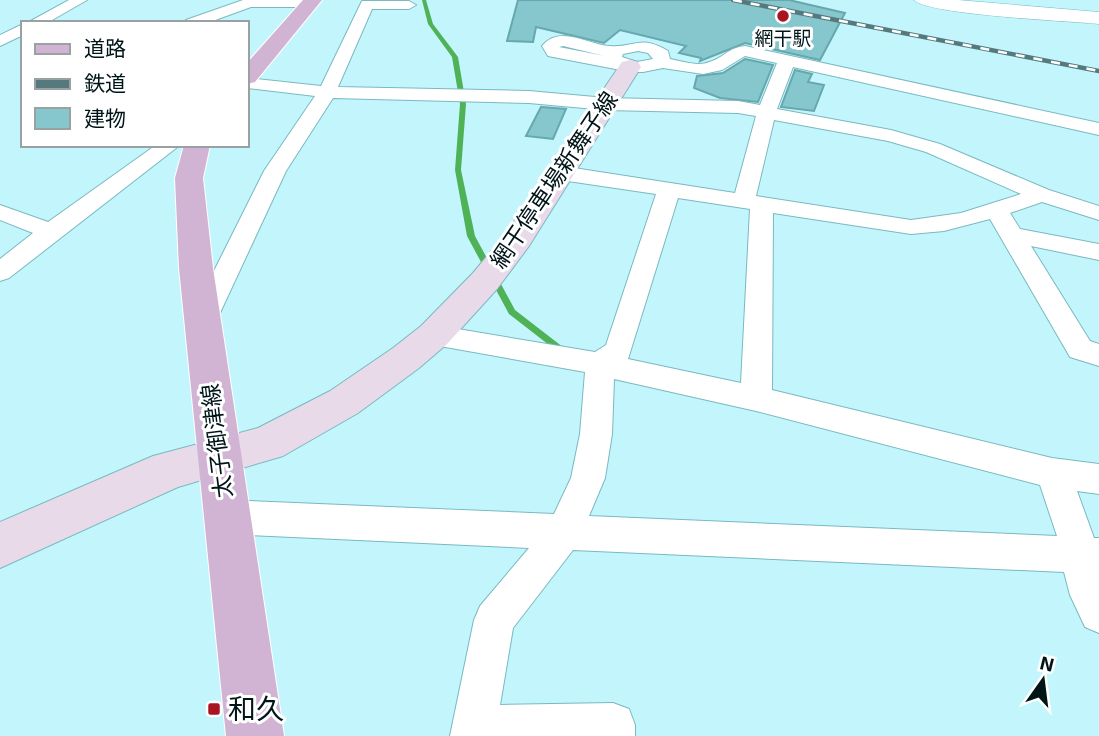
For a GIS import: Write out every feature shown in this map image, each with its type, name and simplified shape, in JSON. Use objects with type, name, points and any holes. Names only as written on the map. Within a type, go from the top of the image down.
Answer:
[{"type":"main road","points":[[248,75],[312,1]]},
{"type":"main road","name":"網干停車場新舞子線","points":[[0,545],[169,470],[268,443],[309,423],[375,382],[434,335],[485,281],[518,239],[606,104],[621,61]]},
{"type":"main road","name":"太子御津線","points":[[197,147],[189,178],[203,321],[255,736]]},
{"type":"street","points":[[39,21],[80,0]]},
{"type":"street","points":[[923,0],[1099,18]]},
{"type":"street","points":[[197,21],[249,3],[312,1]]},
{"type":"street","points":[[203,321],[275,171],[327,92],[367,5],[409,5]]},
{"type":"street","points":[[0,41],[21,30]]},
{"type":"street","points":[[621,61],[644,68],[660,62],[706,69],[717,65],[729,54],[745,51],[1099,130]]},
{"type":"street","points":[[756,398],[762,256],[753,201],[766,113],[787,60]]},
{"type":"street","points":[[248,83],[327,92],[529,97],[606,104],[720,105],[891,136],[933,148],[1041,195],[1099,213]]},
{"type":"street","points":[[0,272],[51,231],[167,147]]},
{"type":"street","points":[[561,173],[911,227],[937,226],[997,211],[1041,195]]},
{"type":"street","points":[[582,361],[618,351],[668,188]]},
{"type":"street","points":[[997,211],[1080,349],[1099,355]]},
{"type":"street","points":[[0,212],[51,231]]},
{"type":"street","points":[[1012,235],[1099,252]]},
{"type":"street","points":[[434,335],[582,361],[756,398],[1052,473],[1099,479]]},
{"type":"street","points":[[582,361],[596,434],[588,478],[564,533],[494,620],[473,732],[613,725],[613,736]]},
{"type":"street","points":[[1052,473],[1075,535],[1089,556],[1094,605],[1099,613]]},
{"type":"street","points":[[226,517],[1089,556]]},
{"type":"building","points":[[518,0],[789,0],[845,13],[820,60],[745,43],[700,61],[701,58],[679,53],[686,46],[620,30],[604,43],[536,27],[533,42],[507,41]]},
{"type":"building","points":[[745,59],[773,65],[758,102],[720,98],[694,88],[697,76],[723,73]]},
{"type":"building","points":[[795,70],[812,74],[808,82],[824,85],[814,111],[781,107]]},
{"type":"building","points":[[541,107],[566,109],[553,139],[526,136]]},
{"type":"waterway","points":[[424,0],[431,24],[455,57],[463,104],[458,170],[471,236],[512,312],[565,353]]},
{"type":"railway","points":[[733,0],[1099,71]]},
{"type":"place","name":"網干駅","points":[[783,16]]},
{"type":"place","name":"和久","points":[[214,709]]}]
